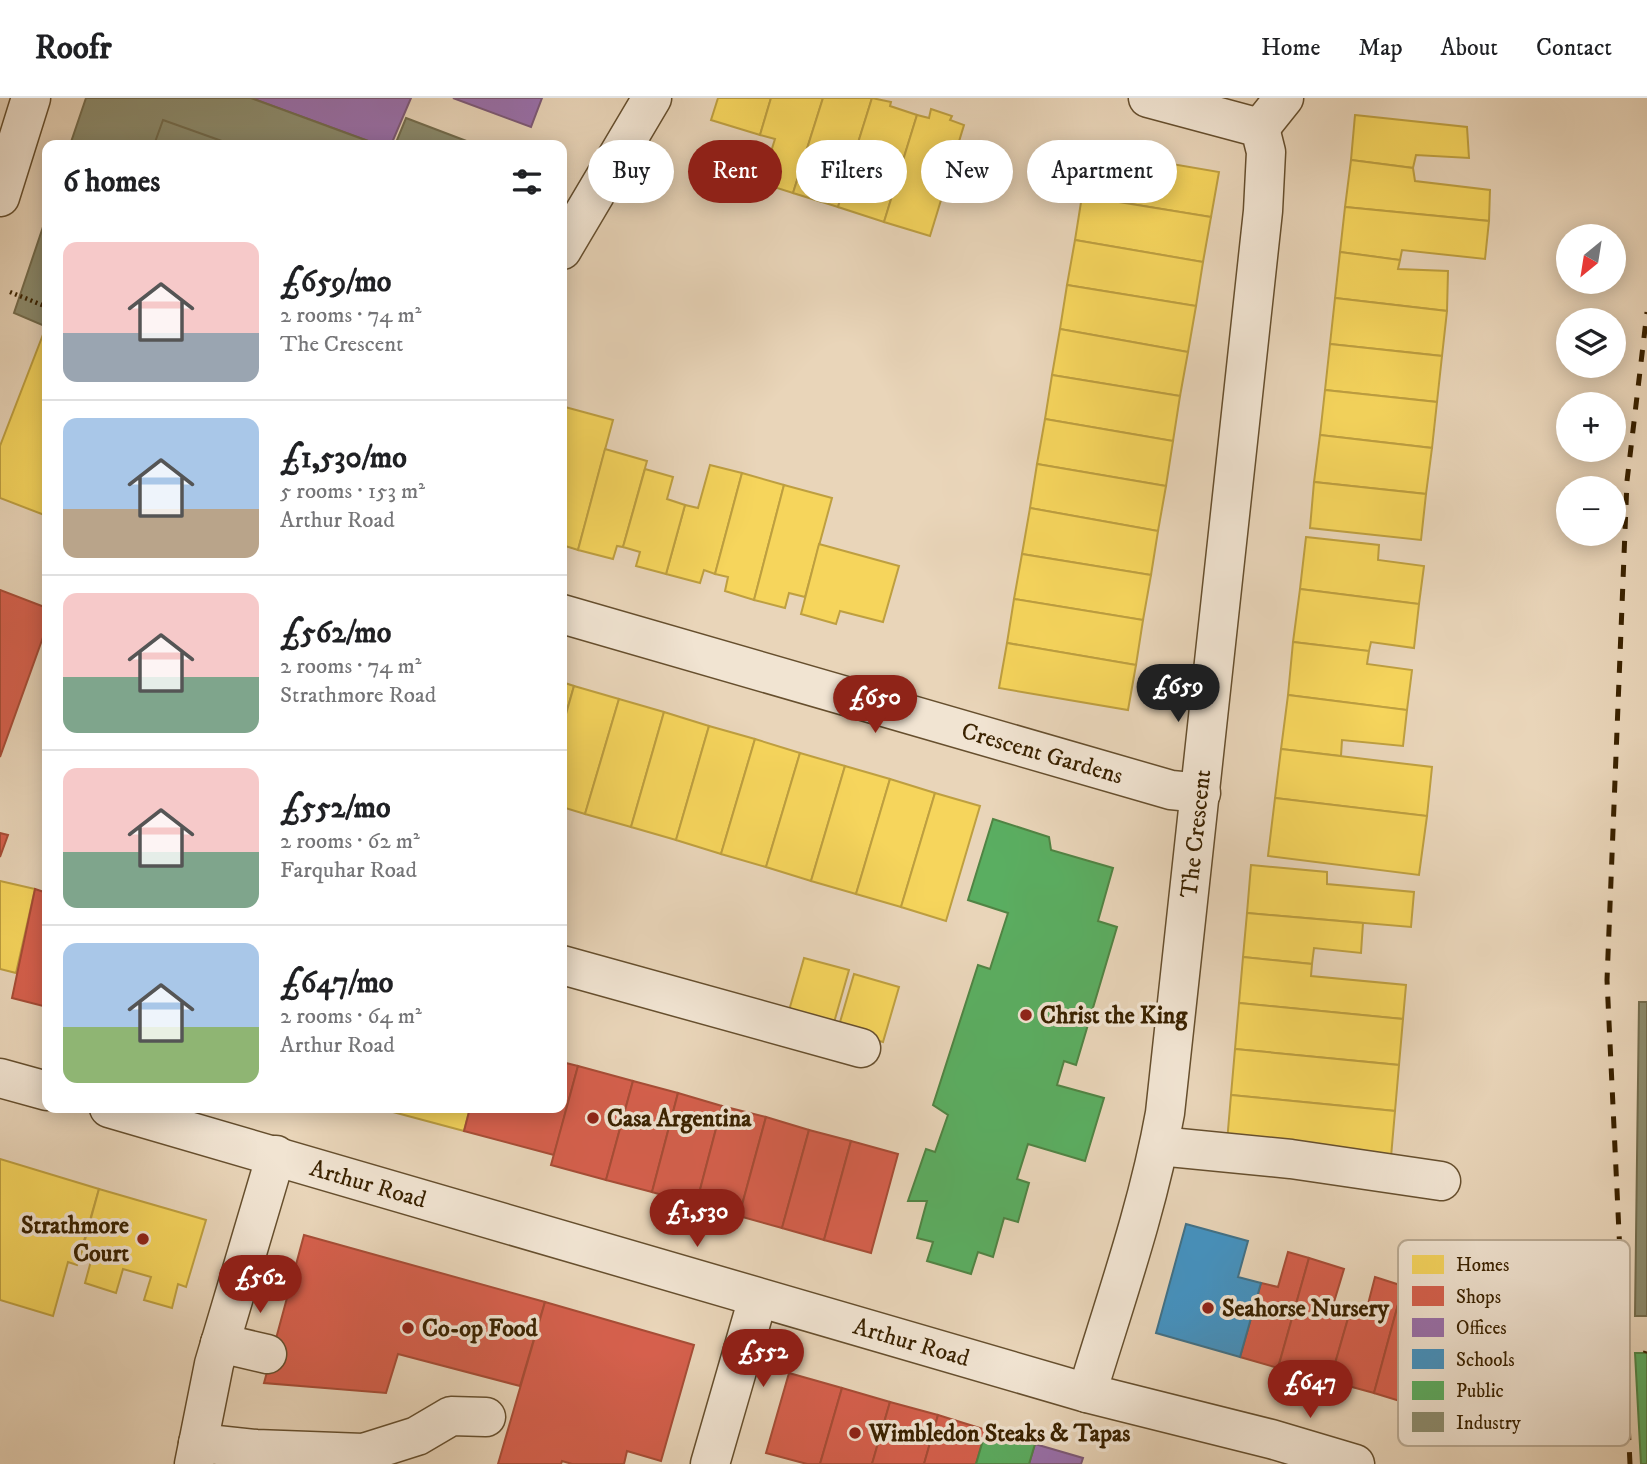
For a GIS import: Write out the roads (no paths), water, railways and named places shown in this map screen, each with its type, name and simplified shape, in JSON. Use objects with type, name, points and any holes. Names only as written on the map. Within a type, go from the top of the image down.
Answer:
[{"type":"street","points":[[0,197],[31,98]]},
{"type":"street","points":[[567,242],[652,98]]},
{"type":"street","points":[[1148,98],[1260,128],[1284,98]]},
{"type":"street","name":"The Crescent","points":[[1087,1393],[1142,1212],[1165,1113],[1263,211],[1266,152],[1260,128]]},
{"type":"street","name":"Crescent Gardens","points":[[567,615],[1171,790],[1201,793]]},
{"type":"street","points":[[567,966],[861,1048]]},
{"type":"street","points":[[0,1078],[42,1090]]},
{"type":"street","name":"Arthur Road","points":[[127,1113],[1295,1456],[1355,1464]]},
{"type":"street","points":[[1159,1146],[1291,1159],[1441,1181]]},
{"type":"street","points":[[276,1155],[220,1343],[196,1454],[256,1449],[363,1453],[417,1436],[451,1416],[486,1417]]},
{"type":"street","points":[[710,1464],[758,1298]]},
{"type":"street","points":[[220,1343],[267,1354]]},
{"type":"railway","points":[[1619,1240],[1607,980],[1627,481],[1647,312]]},
{"type":"railway","points":[[1629,1446],[1630,1464]]},
{"type":"place","name":"Christ the King","points":[[1026,1015]]},
{"type":"place","name":"Casa Argentina","points":[[593,1118]]},
{"type":"place","name":"Strathmore Court","points":[[143,1239]]},
{"type":"place","name":"Seahorse Nursery","points":[[1208,1308]]},
{"type":"place","name":"Co-op Food","points":[[408,1328]]},
{"type":"place","name":"Wimbledon Steaks & Tapas","points":[[855,1433]]}]
